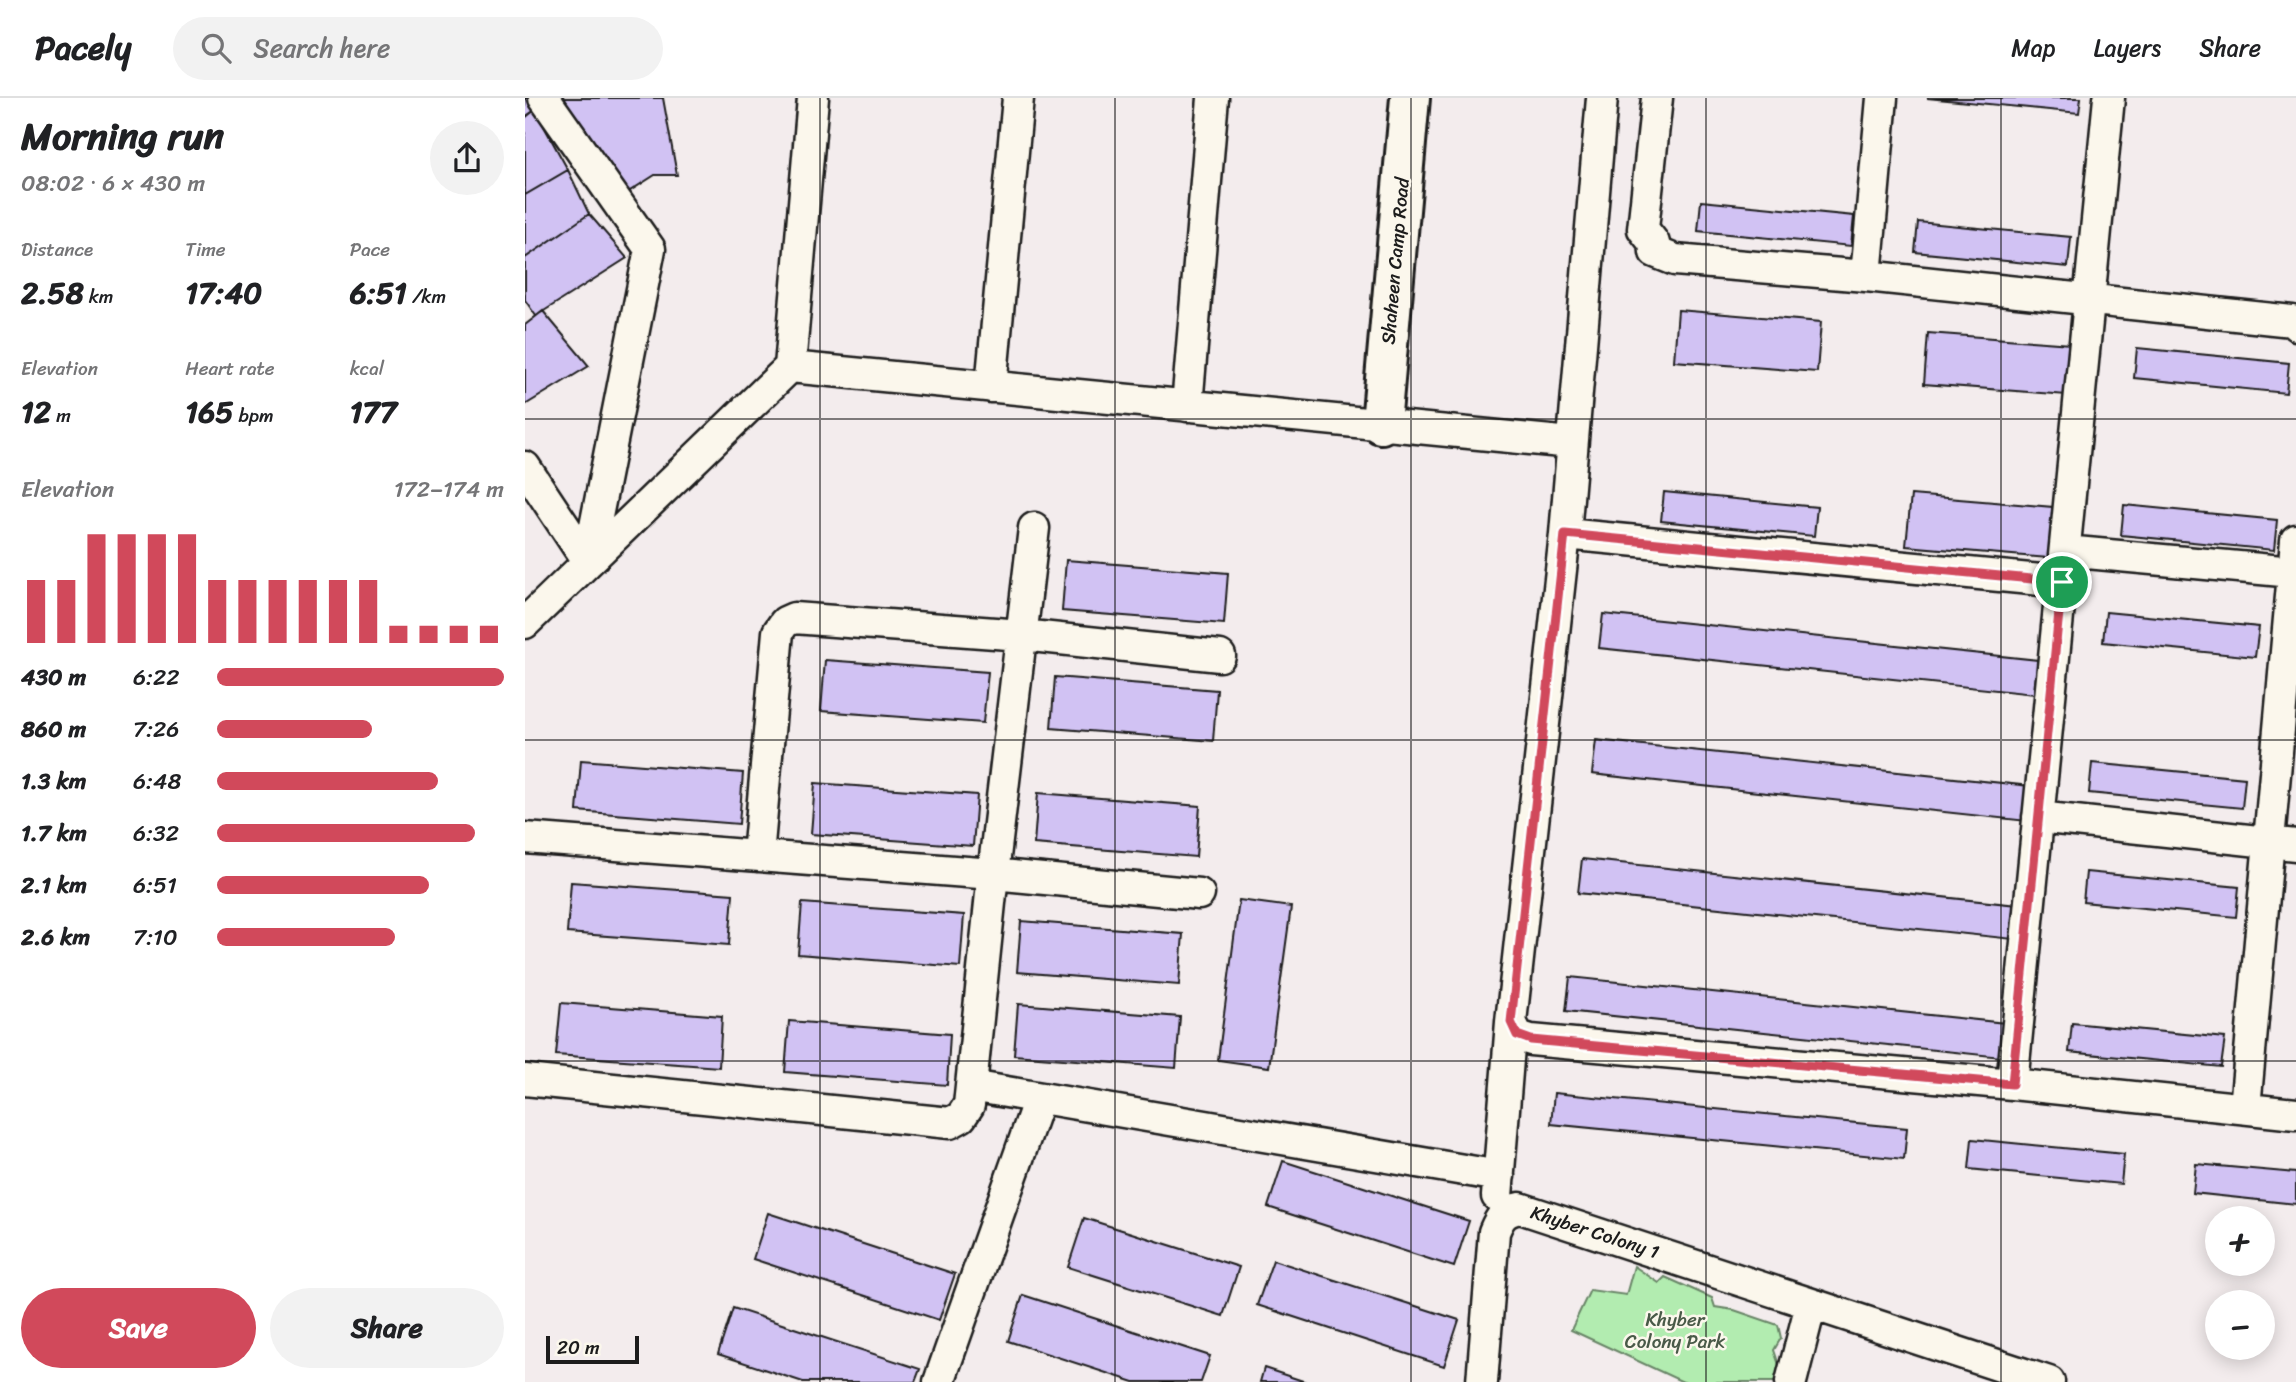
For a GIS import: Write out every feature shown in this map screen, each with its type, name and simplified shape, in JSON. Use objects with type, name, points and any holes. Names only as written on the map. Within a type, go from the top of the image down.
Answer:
[{"type":"street","points":[[544,98],[650,249],[588,562]]},
{"type":"street","points":[[525,623],[790,367],[813,98]]},
{"type":"street","points":[[991,387],[1018,98]]},
{"type":"street","points":[[1187,405],[1213,98]]},
{"type":"street","name":"Shaheen Camp Road","points":[[1381,424],[1410,98]]},
{"type":"street","points":[[1482,1382],[1511,1022],[1565,534],[1602,98]]},
{"type":"street","points":[[1657,98],[1643,229],[1654,243],[1655,252],[1675,260],[1866,275],[2292,321],[2296,324]]},
{"type":"street","points":[[1866,275],[1882,98]]},
{"type":"street","points":[[2012,1084],[2109,98]]},
{"type":"street","points":[[790,367],[1572,443]]},
{"type":"street","points":[[525,467],[588,562]]},
{"type":"street","points":[[525,1080],[950,1123],[961,1117],[969,1105],[1034,528]]},
{"type":"street","points":[[1565,534],[2062,582]]},
{"type":"street","points":[[2245,1108],[2282,844],[2296,540]]},
{"type":"street","points":[[2065,551],[2293,591]]},
{"type":"street","points":[[525,612],[555,594]]},
{"type":"street","points":[[758,856],[778,632],[785,622],[794,618],[1022,635],[1220,656]]},
{"type":"street","points":[[2038,817],[2282,844]]},
{"type":"street","points":[[525,838],[993,874],[1199,894]]},
{"type":"street","points":[[1511,1022],[1517,1035],[1531,1040],[2012,1084],[2296,1114]]},
{"type":"street","points":[[971,1086],[1499,1176]]},
{"type":"street","points":[[939,1382],[1038,1099]]},
{"type":"street","name":"Khyber Colony 1","points":[[1494,1232],[1499,1218],[1506,1211],[1520,1208],[2049,1382]]},
{"type":"street","points":[[1791,1382],[1811,1304]]},
{"type":"green space","name":"Khyber Colony Park","points":[[1634,1266],[1659,1283],[1665,1277],[1712,1298],[1715,1307],[1734,1310],[1778,1325],[1781,1338],[1774,1350],[1779,1365],[1775,1382],[1683,1382],[1571,1330],[1590,1290],[1626,1295]]},
{"type":"building","points":[[525,98],[528,98],[535,110],[525,118]]},
{"type":"building","points":[[564,98],[663,98],[677,175],[655,175],[622,196]]},
{"type":"building","points":[[1927,98],[2081,98],[2079,113]]},
{"type":"building","points":[[535,110],[568,170],[525,195],[525,117]]},
{"type":"building","points":[[568,170],[589,214],[525,258],[525,195]]},
{"type":"building","points":[[1701,201],[1854,216],[1851,246],[1698,231]]},
{"type":"building","points":[[589,214],[627,258],[536,316],[525,300],[525,258]]},
{"type":"building","points":[[1918,222],[2071,237],[2068,267],[1915,252]]},
{"type":"building","points":[[1678,310],[1821,322],[1817,372],[1674,361]]},
{"type":"building","points":[[543,311],[589,366],[525,405],[525,325]]},
{"type":"building","points":[[1928,333],[2071,344],[2067,395],[1924,384]]},
{"type":"building","points":[[2137,348],[2289,363],[2286,393],[2134,378]]},
{"type":"building","points":[[1664,492],[1817,507],[1814,536],[1661,521]]},
{"type":"building","points":[[1911,495],[2053,507],[2049,558],[1906,546]]},
{"type":"building","points":[[2124,505],[2277,520],[2274,550],[2121,535]]},
{"type":"building","points":[[1066,560],[1228,573],[1224,624],[1062,611]]},
{"type":"building","points":[[2106,612],[2259,627],[2255,657],[2103,642]]},
{"type":"building","points":[[1603,614],[2038,660],[2034,694],[1599,648]]},
{"type":"building","points":[[825,660],[988,672],[983,723],[821,711]]},
{"type":"building","points":[[1055,677],[1217,690],[1213,741],[1051,728]]},
{"type":"building","points":[[1596,740],[2030,786],[2027,821],[1592,774]]},
{"type":"building","points":[[581,760],[743,773],[739,824],[577,811]]},
{"type":"building","points":[[2092,763],[2245,778],[2242,808],[2089,793]]},
{"type":"building","points":[[815,783],[977,795],[973,846],[811,834]]},
{"type":"building","points":[[1038,793],[1200,806],[1196,857],[1034,844]]},
{"type":"building","points":[[1582,859],[2017,905],[2013,939],[1578,893]]},
{"type":"building","points":[[2086,872],[2239,887],[2236,917],[2083,902]]},
{"type":"building","points":[[571,882],[733,894],[729,945],[567,933]]},
{"type":"building","points":[[1239,900],[1291,907],[1269,1067],[1218,1060]]},
{"type":"building","points":[[802,903],[964,915],[960,967],[798,954]]},
{"type":"building","points":[[1021,921],[1183,934],[1179,985],[1017,972]]},
{"type":"building","points":[[1570,977],[2005,1023],[2001,1057],[1566,1011]]},
{"type":"building","points":[[561,1003],[722,1016],[719,1067],[556,1055]]},
{"type":"building","points":[[1018,1004],[1180,1017],[1176,1068],[1014,1055]]},
{"type":"building","points":[[789,1021],[950,1034],[947,1085],[785,1072]]},
{"type":"building","points":[[2072,1023],[2225,1038],[2221,1067],[2069,1052]]},
{"type":"building","points":[[1554,1093],[1907,1128],[1904,1159],[1551,1124]]},
{"type":"building","points":[[1972,1139],[2124,1154],[2121,1184],[1969,1169]]},
{"type":"building","points":[[1283,1161],[1469,1221],[1454,1267],[1268,1207]]},
{"type":"building","points":[[2196,1164],[2296,1173],[2296,1204],[2193,1193]]},
{"type":"building","points":[[768,1213],[955,1274],[939,1320],[753,1259]]},
{"type":"building","points":[[1084,1218],[1239,1267],[1223,1316],[1068,1267]]},
{"type":"building","points":[[1273,1260],[1459,1320],[1444,1366],[1257,1305]]},
{"type":"building","points":[[1023,1295],[1210,1356],[1201,1382],[1134,1382],[1008,1341]]},
{"type":"building","points":[[733,1308],[920,1369],[915,1382],[803,1382],[718,1354]]},
{"type":"building","points":[[1264,1368],[1306,1382],[1260,1382]]},
{"type":"route","points":[[1565,534],[2062,582],[2012,1084],[1531,1040],[1517,1035],[1511,1022],[1565,534]]}]
